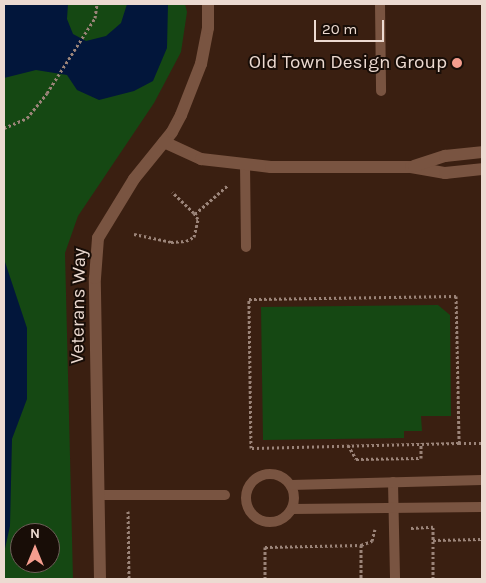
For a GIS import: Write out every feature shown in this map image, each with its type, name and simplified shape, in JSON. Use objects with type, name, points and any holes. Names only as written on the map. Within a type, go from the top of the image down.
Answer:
[{"type":"street","name":"Veterans Way","points":[[100,579],[95,278],[98,238],[134,179],[164,142],[181,114],[201,64],[208,28],[208,4]]},
{"type":"street","points":[[164,142],[201,159],[245,164],[312,168],[411,166],[445,173],[482,169]]},
{"type":"street","points":[[411,166],[445,156],[482,152]]},
{"type":"lane","points":[[380,4],[381,91]]},
{"type":"lane","points":[[245,164],[246,247]]},
{"type":"lane","points":[[275,474],[282,476],[291,485],[294,497],[292,509],[283,518],[268,522],[253,515],[246,501],[248,486],[260,475],[275,474]]},
{"type":"lane","points":[[291,485],[482,480]]},
{"type":"lane","points":[[393,482],[395,579]]},
{"type":"lane","points":[[99,495],[225,495]]},
{"type":"lane","points":[[292,509],[482,507]]},
{"type":"path","points":[[4,128],[27,118],[47,93],[95,18],[97,4]]},
{"type":"path","points":[[195,214],[226,186]]},
{"type":"path","points":[[134,234],[152,240],[186,241],[194,237],[198,219],[172,192]]},
{"type":"path","points":[[460,443],[456,296],[249,299],[251,448],[482,443]]},
{"type":"path","points":[[348,445],[356,459],[421,458],[421,443]]},
{"type":"path","points":[[128,511],[129,579]]},
{"type":"path","points":[[410,528],[433,527],[433,579]]},
{"type":"path","points":[[265,579],[265,547],[361,545],[372,541],[375,529]]},
{"type":"path","points":[[433,540],[482,539]]},
{"type":"path","points":[[361,545],[361,579]]},
{"type":"green space","points":[[4,4],[185,4],[187,12],[181,52],[154,103],[78,216],[65,253],[73,579],[4,579]]},
{"type":"green space","points":[[438,305],[450,315],[451,416],[421,416],[422,431],[404,431],[404,438],[263,440],[261,307]]},
{"type":"water","points":[[4,4],[68,4],[67,19],[73,34],[86,41],[106,36],[121,23],[127,4],[168,4],[167,48],[153,81],[134,91],[99,100],[77,90],[67,75],[36,70],[4,78]]},
{"type":"water","points":[[4,259],[27,328],[27,399],[12,439],[10,526],[4,553]]},
{"type":"place","name":"Old Town Design Group","points":[[457,63]]}]
